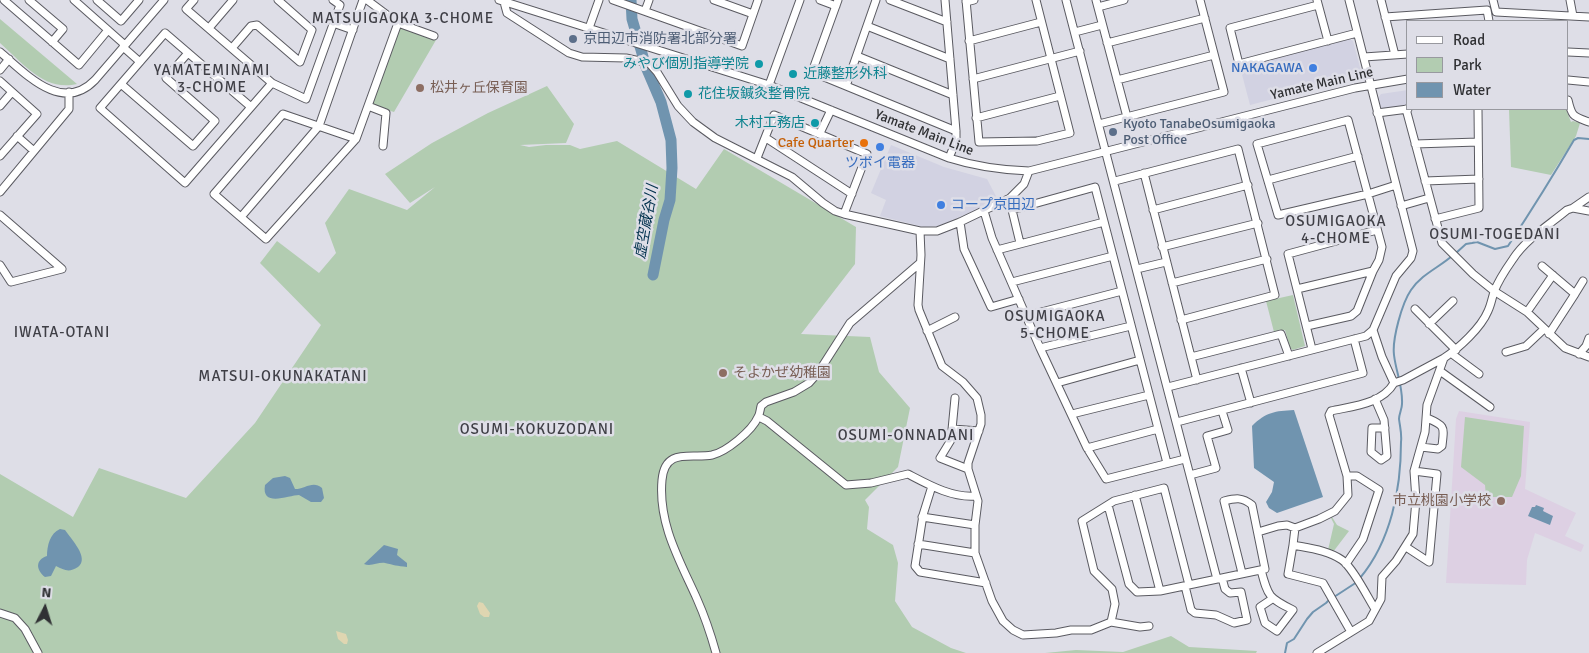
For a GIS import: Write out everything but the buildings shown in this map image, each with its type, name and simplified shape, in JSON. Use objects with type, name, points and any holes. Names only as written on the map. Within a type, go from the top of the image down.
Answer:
[{"type":"street","points":[[4,0],[79,65],[108,30]]},
{"type":"street","points":[[29,0],[62,29],[52,42]]},
{"type":"street","points":[[74,0],[140,62]]},
{"type":"street","points":[[97,0],[121,21],[139,0]]},
{"type":"street","points":[[0,52],[40,86],[49,90],[69,92],[85,88],[94,82],[164,0]]},
{"type":"street","points":[[194,0],[186,9],[272,83],[306,99],[340,5],[333,0]]},
{"type":"street","points":[[209,28],[233,0]]},
{"type":"street","points":[[232,48],[251,26],[257,26],[300,62],[312,30],[278,0]]},
{"type":"street","points":[[241,217],[319,126],[363,0]]},
{"type":"street","points":[[368,0],[398,23],[434,36]]},
{"type":"street","points":[[589,28],[599,0]]},
{"type":"street","points":[[645,11],[649,0]]},
{"type":"street","points":[[714,0],[753,14]]},
{"type":"street","points":[[616,1],[742,46],[758,0]]},
{"type":"street","points":[[769,85],[800,0]]},
{"type":"street","points":[[820,0],[837,3],[812,72],[956,131]]},
{"type":"street","points":[[846,86],[876,0]]},
{"type":"street","points":[[890,0],[947,22]]},
{"type":"street","points":[[945,0],[956,131],[956,141],[949,158]]},
{"type":"street","points":[[969,1],[978,142],[1037,141],[1070,133],[1036,0]]},
{"type":"street","points":[[1066,0],[1115,181],[1185,459],[1220,578],[1225,589],[1230,593],[1241,592],[1247,620],[1234,623],[1216,615],[1196,613],[1191,610],[1164,488],[1114,501],[1082,521],[1094,571],[1112,589],[1115,604],[1112,622]]},
{"type":"street","points":[[1124,0],[1097,4],[1128,117]]},
{"type":"street","points":[[1099,124],[1224,92],[1200,0]]},
{"type":"street","points":[[1168,387],[1366,336],[1373,330],[1396,276],[1411,258],[1413,251],[1349,0]]},
{"type":"street","points":[[1381,0],[1395,55]]},
{"type":"street","points":[[1493,0],[1496,12],[1589,17]]},
{"type":"street","points":[[1570,0],[1573,16]]},
{"type":"street","points":[[502,1],[507,13],[569,53],[582,57],[638,60],[649,63],[678,106],[693,122],[714,138],[792,177],[835,211],[844,214],[920,232],[937,231],[1003,202],[1018,191],[1024,184],[1030,171]]},
{"type":"street","name":"Yamate Main Line","points":[[502,1],[769,85],[949,158],[995,170],[1030,171],[1370,84],[1406,79]]},
{"type":"street","points":[[1328,41],[1318,2],[1230,28],[1239,64],[1328,41],[1357,33]]},
{"type":"street","points":[[1385,17],[1487,10],[1489,20]]},
{"type":"street","points":[[1107,43],[1205,18]]},
{"type":"street","points":[[970,40],[1041,22]]},
{"type":"street","points":[[333,23],[353,30]]},
{"type":"street","points":[[356,139],[283,114],[214,194],[266,239],[356,139],[398,23]]},
{"type":"street","points":[[1075,32],[1102,24]]},
{"type":"street","points":[[868,26],[950,58]]},
{"type":"street","points":[[251,107],[165,34],[100,108],[185,183],[272,83]]},
{"type":"street","points":[[973,79],[1080,51]]},
{"type":"street","points":[[1569,52],[1589,53]]},
{"type":"street","points":[[121,84],[193,146],[215,122],[166,78],[188,53]]},
{"type":"street","points":[[1364,57],[1406,54]]},
{"type":"street","points":[[856,56],[953,95]]},
{"type":"street","points":[[1118,80],[1214,56]]},
{"type":"street","points":[[0,70],[9,60]]},
{"type":"street","points":[[1569,80],[1589,82]]},
{"type":"street","points":[[0,81],[37,114],[0,156]]},
{"type":"street","points":[[0,106],[12,92]]},
{"type":"street","points":[[0,192],[69,108],[69,92]]},
{"type":"street","points":[[976,118],[1060,96]]},
{"type":"street","points":[[1569,104],[1571,113],[1576,118],[1589,122]]},
{"type":"street","points":[[368,106],[386,113],[383,146]]},
{"type":"street","points":[[1377,113],[1406,109]]},
{"type":"street","points":[[820,133],[831,110]]},
{"type":"street","points":[[1407,110],[1442,243],[1473,274],[1494,291],[1527,312],[1565,348],[1589,357]]},
{"type":"street","points":[[1435,219],[1479,208],[1478,110]]},
{"type":"street","points":[[757,158],[774,115],[868,154],[844,214]]},
{"type":"street","points":[[1307,326],[1351,316],[1357,311],[1379,260],[1382,247],[1377,230],[1368,194],[1358,156],[1348,120],[1258,144],[1278,215],[1368,194],[1396,185]]},
{"type":"street","points":[[17,136],[34,151]]},
{"type":"street","points":[[766,138],[852,194]]},
{"type":"street","points":[[1415,144],[1478,142]]},
{"type":"street","points":[[1115,181],[1238,149],[1276,295],[1181,320]]},
{"type":"street","points":[[1268,180],[1358,156]]},
{"type":"street","points":[[1144,173],[1197,380]]},
{"type":"street","points":[[1425,181],[1479,178]]},
{"type":"street","points":[[1153,210],[1248,185]]},
{"type":"street","points":[[1020,243],[1012,210],[1095,187],[1167,463]]},
{"type":"street","points":[[1258,532],[1287,525],[1295,528],[1335,511],[1348,495],[1347,476],[1329,416],[1331,411],[1352,408],[1376,399],[1386,394],[1398,382],[1454,352],[1488,312],[1494,291],[1513,258],[1524,244],[1567,210],[1589,197]]},
{"type":"street","points":[[1401,206],[1429,198]]},
{"type":"street","points":[[1573,208],[1589,210]]},
{"type":"street","points":[[984,211],[997,250],[1040,348],[1087,448],[1106,479],[1185,459]]},
{"type":"street","points":[[0,216],[62,269],[11,282],[0,265]]},
{"type":"street","points":[[960,222],[964,249],[991,307],[1019,299]]},
{"type":"street","points":[[997,250],[1104,222]]},
{"type":"street","points":[[1162,247],[1258,223]]},
{"type":"street","points":[[1312,349],[1288,254],[1377,230]]},
{"type":"street","points":[[920,232],[921,255],[918,305],[942,366],[963,382],[977,398],[981,415],[980,431],[968,463],[968,470],[978,501],[975,525],[975,553],[992,602],[1003,620],[1013,630],[1023,635],[1090,630],[1112,622],[1140,627],[1149,626]]},
{"type":"street","points":[[1012,282],[1113,256]]},
{"type":"street","points":[[1172,284],[1267,259]]},
{"type":"street","points":[[1137,269],[1166,262]]},
{"type":"street","points":[[716,653],[708,624],[668,536],[661,496],[663,474],[666,465],[686,454],[710,455],[723,452],[747,432],[759,417],[761,406],[766,402],[794,392],[809,383],[818,373],[850,323],[920,263]]},
{"type":"street","points":[[1542,266],[1575,294]]},
{"type":"street","points":[[1297,289],[1373,271]]},
{"type":"street","points":[[1527,312],[1553,275]]},
{"type":"street","points":[[1506,352],[1526,346],[1547,331],[1584,281]]},
{"type":"street","points":[[1026,316],[1122,291]]},
{"type":"street","points":[[1429,324],[1453,301]]},
{"type":"street","points":[[1415,309],[1454,352],[1479,374]]},
{"type":"street","points":[[927,331],[955,318]]},
{"type":"street","points":[[1040,348],[1132,326]]},
{"type":"street","points":[[1373,330],[1382,356],[1398,382]]},
{"type":"street","points":[[1191,357],[1282,334],[1288,356]]},
{"type":"street","points":[[1579,354],[1586,346],[1589,338]]},
{"type":"street","points":[[1177,422],[1363,373],[1354,339]]},
{"type":"street","points":[[1317,653],[1369,621],[1381,599],[1382,577],[1396,561],[1413,534],[1416,500],[1414,471],[1427,418],[1427,405],[1444,358]]},
{"type":"street","points":[[1056,383],[1140,360]]},
{"type":"street","points":[[1241,368],[1251,403]]},
{"type":"street","points":[[1440,371],[1490,407]]},
{"type":"street","points":[[1072,414],[1150,395]]},
{"type":"street","points":[[954,398],[951,440],[940,458],[968,470]]},
{"type":"street","points":[[1376,399],[1385,428]]},
{"type":"street","points":[[1190,475],[1216,468],[1207,436],[1228,430],[1222,410]]},
{"type":"street","points":[[759,417],[846,485],[871,483],[908,474],[932,486],[963,497],[976,496]]},
{"type":"street","points":[[1421,447],[1438,450],[1442,446],[1444,429],[1441,424],[1427,418]]},
{"type":"street","points":[[953,429],[980,431]]},
{"type":"street","points":[[1087,448],[1158,429]]},
{"type":"street","points":[[1406,547],[1428,562],[1437,474],[1414,471]]},
{"type":"street","points":[[1346,564],[1362,539],[1379,490],[1357,476],[1347,476]]},
{"type":"street","points":[[932,486],[922,517],[915,566],[920,572],[986,583]]},
{"type":"street","points":[[1135,495],[1160,591]]},
{"type":"street","points":[[1108,505],[1129,584],[1137,592],[1160,591],[1220,578],[1242,574],[1265,569],[1252,505],[1239,497],[1224,501],[1242,574]]},
{"type":"street","points":[[922,517],[975,525]]},
{"type":"street","points":[[1295,528],[1288,574],[1323,583],[1351,632]]},
{"type":"street","points":[[918,544],[975,553]]},
{"type":"street","points":[[1292,544],[1333,555],[1343,560],[1375,609]]},
{"type":"street","points":[[1261,570],[1264,583],[1272,599],[1294,610],[1276,631],[1264,623],[1260,607],[1272,599]]},
{"type":"street","points":[[0,613],[15,618],[25,629],[38,653]]},
{"type":"shaded area","points":[[1350,39],[1353,41],[1361,71],[1358,77],[1250,105],[1240,67]]},
{"type":"shaded area","points":[[1406,90],[1406,106],[1383,109],[1380,107],[1378,98],[1381,94]]},
{"type":"shaded area","points":[[891,145],[944,167],[987,179],[998,200],[939,226],[924,227],[880,216],[886,200],[871,193]]},
{"type":"shaded area","name":"市立桃園小学校","points":[[1459,411],[1530,422],[1525,489],[1576,513],[1565,536],[1584,545],[1581,552],[1535,533],[1527,560],[1526,585],[1446,583],[1456,419]]},
{"type":"green space","points":[[0,19],[77,84],[54,84],[44,80],[26,67],[0,43]]},
{"type":"green space","points":[[401,26],[436,40],[394,112],[374,106],[372,102],[398,27]]},
{"type":"green space","points":[[547,86],[574,124],[566,143],[520,145],[529,147],[570,145],[580,149],[617,141],[696,189],[724,149],[856,227],[855,264],[801,334],[870,337],[879,372],[910,408],[898,467],[865,500],[869,507],[867,529],[893,545],[898,563],[895,601],[912,627],[951,648],[966,653],[0,653],[0,474],[73,517],[99,468],[186,498],[255,423],[321,325],[260,263],[277,241],[319,273],[336,253],[325,223],[349,189],[407,210],[435,187],[410,203],[385,174],[432,143],[488,113]]},
{"type":"green space","points":[[1509,110],[1566,110],[1571,122],[1580,123],[1576,136],[1551,175],[1511,167]]},
{"type":"green space","points":[[1293,295],[1305,346],[1293,350],[1290,348],[1285,330],[1274,332],[1266,301]]},
{"type":"green space","points":[[1465,417],[1524,426],[1521,476],[1512,497],[1486,497],[1485,485],[1461,467]]},
{"type":"green space","points":[[1332,517],[1337,525],[1349,531],[1333,552],[1328,550],[1334,524]]},
{"type":"green space","points":[[1171,636],[1189,647],[1257,651],[1256,653],[1045,653],[1076,650],[1123,652]]},
{"type":"sand","points":[[479,602],[483,603],[490,613],[489,617],[484,617],[480,614],[477,606]]},
{"type":"sand","points":[[336,631],[346,634],[347,644],[338,639]]},
{"type":"water","points":[[1294,410],[1323,497],[1277,513],[1269,508],[1266,502],[1272,492],[1274,482],[1254,468],[1252,426],[1271,413]]},
{"type":"water","points":[[285,476],[290,478],[295,489],[312,485],[319,486],[322,488],[324,498],[321,502],[311,502],[299,495],[277,499],[267,496],[265,485],[273,478]]},
{"type":"water","points":[[1536,505],[1544,508],[1543,511],[1553,516],[1550,525],[1528,516],[1532,507]]},
{"type":"water","points":[[60,529],[65,530],[78,548],[82,559],[81,563],[75,569],[69,570],[56,566],[51,576],[45,577],[38,565],[40,560],[47,556],[50,540]]},
{"type":"water","points":[[384,545],[398,549],[397,555],[407,563],[407,567],[385,563],[364,564]]},
{"type":"waterway","name":"虚空蔵谷川","points":[[631,0],[632,19],[646,67],[661,102],[671,140],[670,200],[653,275]]},
{"type":"waterway","points":[[1456,253],[1466,244],[1477,242],[1495,249],[1508,246],[1574,140],[1578,138],[1589,139]]},
{"type":"waterway","points":[[1360,578],[1371,563],[1387,531],[1399,478],[1401,460],[1399,419],[1402,398],[1394,355],[1398,321],[1404,303],[1415,284],[1452,256]]},
{"type":"waterway","points":[[1334,597],[1357,582]]},
{"type":"waterway","points":[[1285,653],[1287,643],[1294,639],[1313,612],[1330,599]]},
{"type":"place","name":"京田辺市消防署北部分署","points":[[573,39]]},
{"type":"place","name":"みやび個別指導学院","points":[[759,64]]},
{"type":"place","name":"NAKAGAWA","points":[[1313,68]]},
{"type":"place","name":"近藤整形外科","points":[[793,74]]},
{"type":"place","name":"松井ヶ丘保育園","points":[[420,88]]},
{"type":"place","name":"花住坂鍼灸整骨院","points":[[688,94]]},
{"type":"place","name":"木村工務店","points":[[815,123]]},
{"type":"place","name":"Kyoto TanabeOsumigaoka Post Office","points":[[1113,132]]},
{"type":"place","name":"Cafe Quarter","points":[[864,143]]},
{"type":"place","name":"ツボイ電器","points":[[880,147]]},
{"type":"place","name":"コープ京田辺","points":[[941,205]]},
{"type":"place","name":"そよかぜ幼稚園","points":[[723,373]]},
{"type":"place","name":"市立桃園小学校","points":[[1501,501]]},
{"type":"district","name":"MATSUIGAOKA 3-CHOME","points":[[403,19]]},
{"type":"district","name":"YAMATEMINAMI 3-CHOME","points":[[212,80]]},
{"type":"district","name":"OSUMIGAOKA 4-CHOME","points":[[1336,230]]},
{"type":"district","name":"OSUMI-TOGEDANI","points":[[1495,235]]},
{"type":"district","name":"OSUMIGAOKA 5-CHOME","points":[[1055,326]]},
{"type":"district","name":"IWATA-OTANI","points":[[62,333]]},
{"type":"district","name":"MATSUI-OKUNAKATANI","points":[[283,377]]},
{"type":"district","name":"OSUMI-KOKUZODANI","points":[[537,430]]},
{"type":"district","name":"OSUMI-ONNADANI","points":[[906,436]]}]
